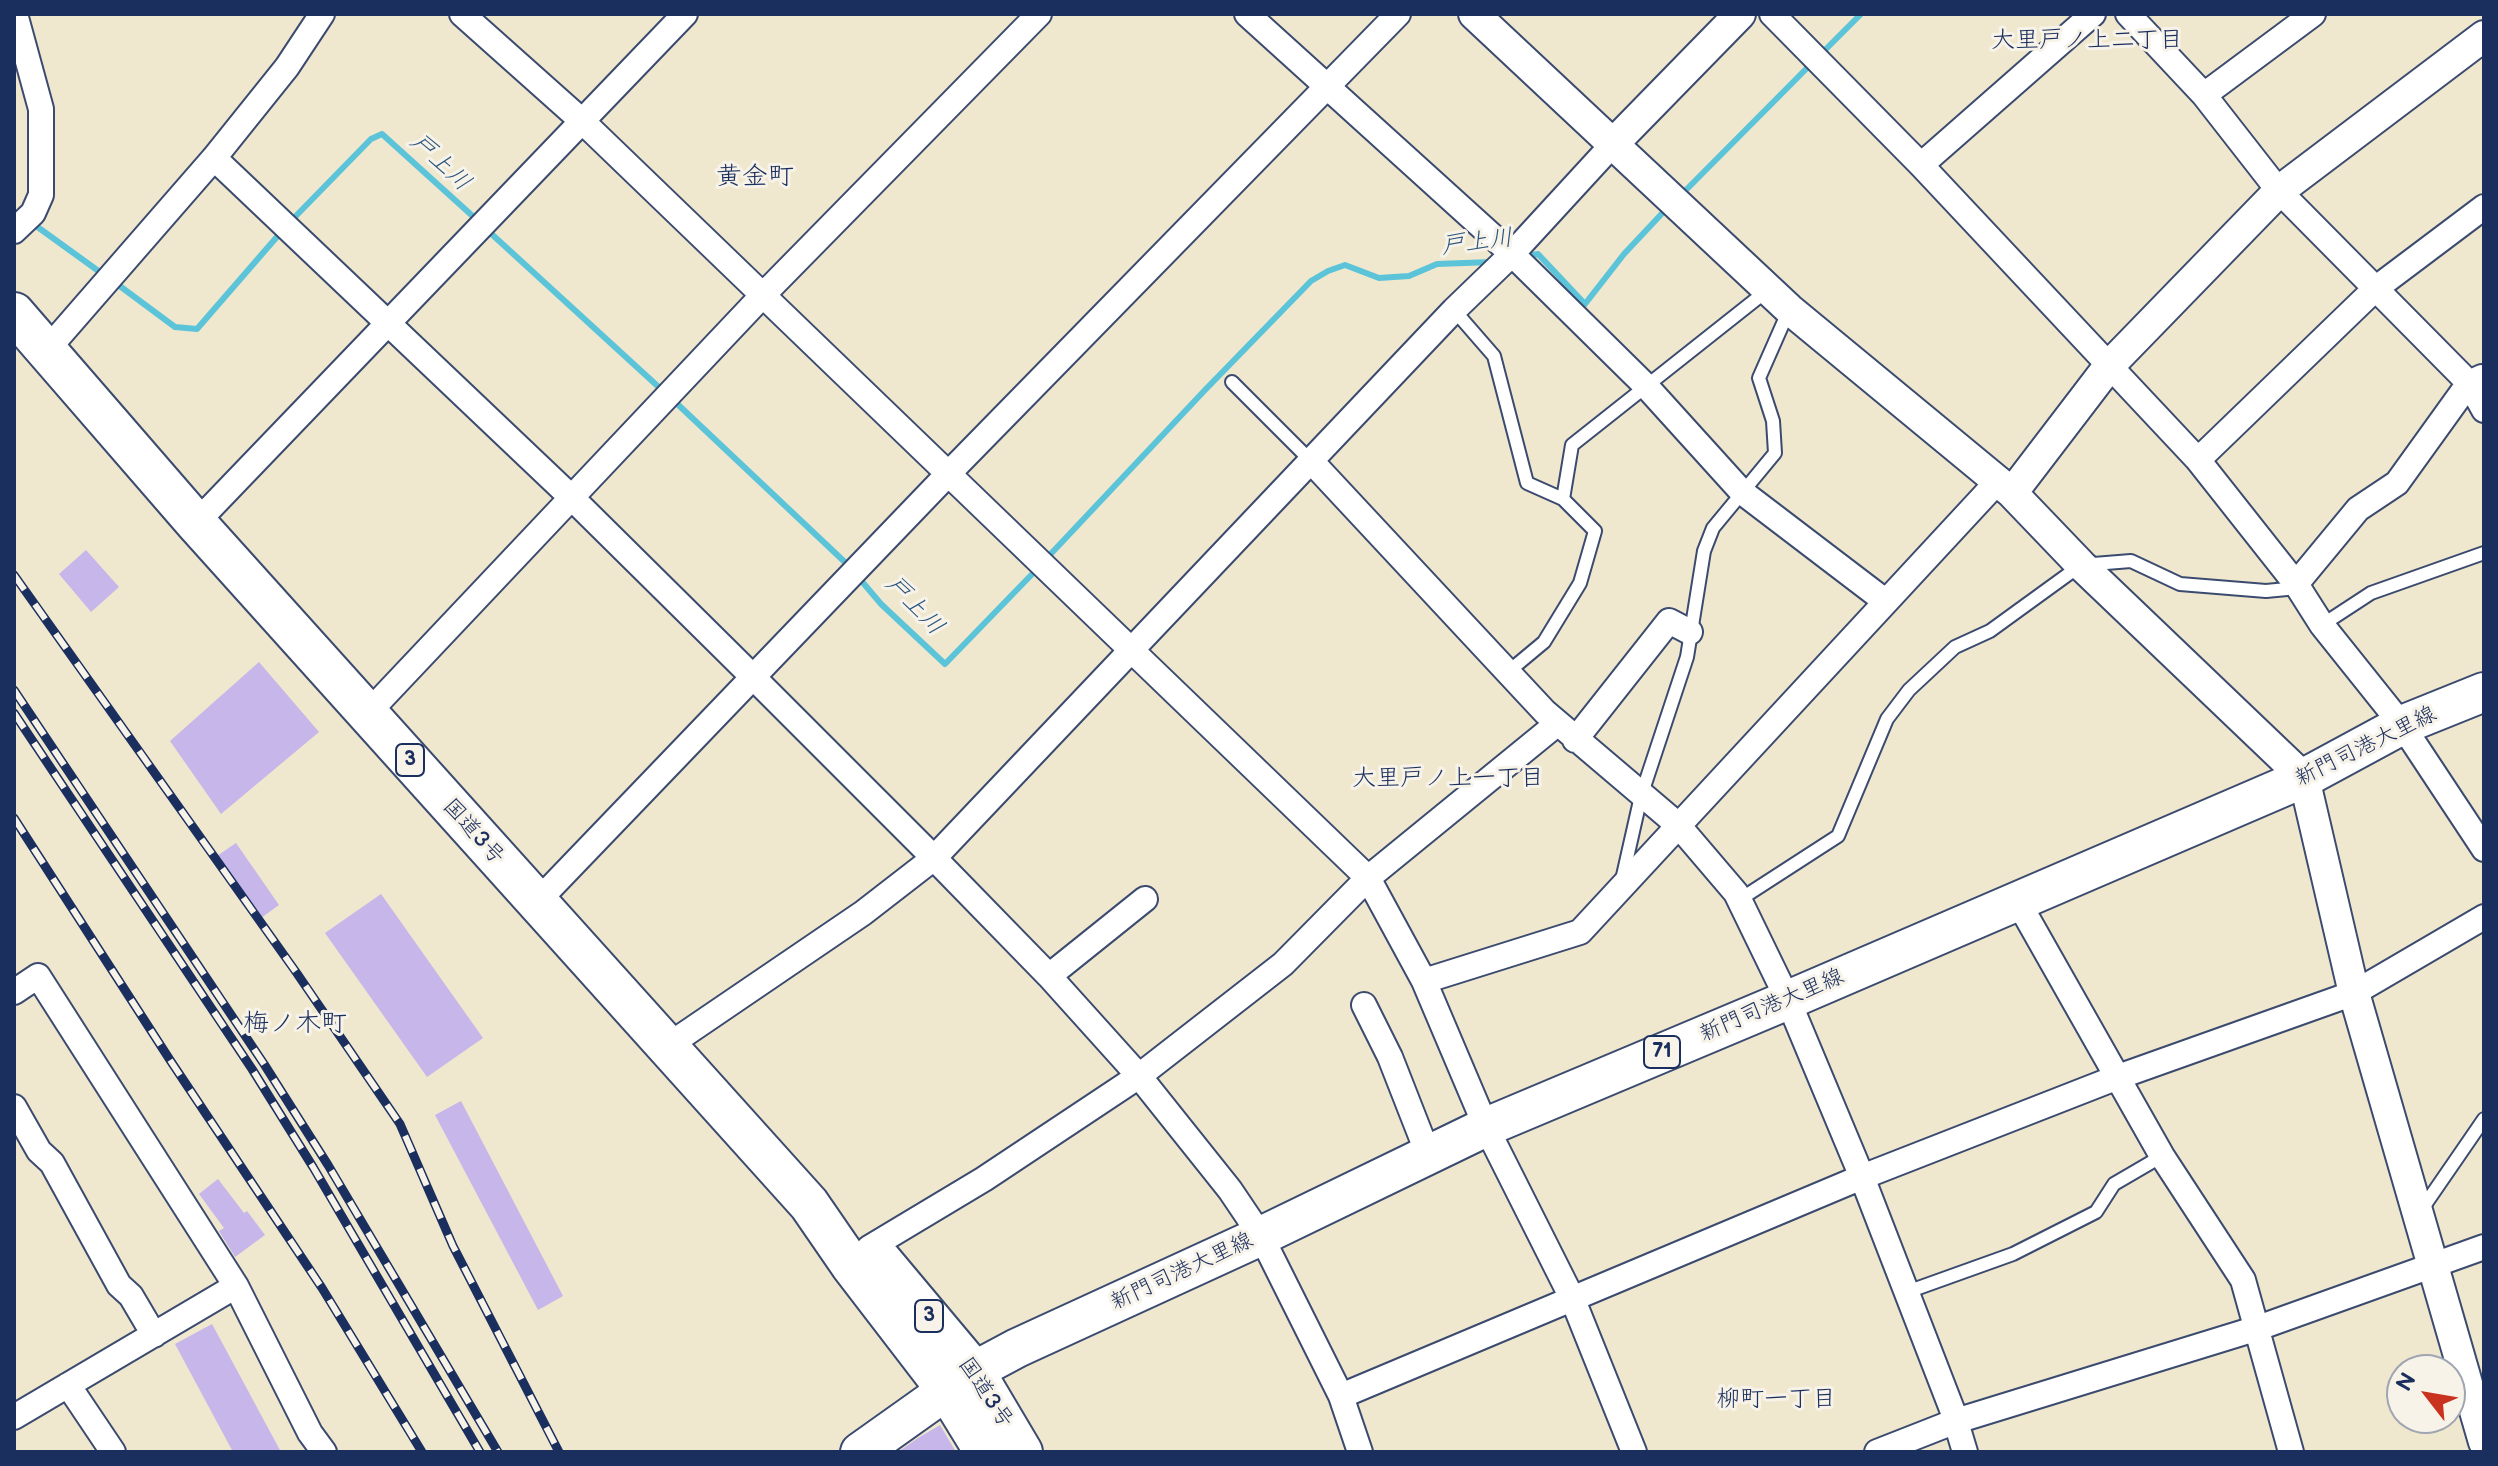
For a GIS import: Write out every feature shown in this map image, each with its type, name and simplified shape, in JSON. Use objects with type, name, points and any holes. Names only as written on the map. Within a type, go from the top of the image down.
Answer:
[{"type":"highway","name":"国道3号","points":[[14,313],[196,523],[809,1204],[851,1265],[961,1381],[1022,1452]]},
{"type":"highway","name":"国道3号","points":[[809,1204],[869,1248],[961,1381],[985,1452]]},
{"type":"main road","name":"新門司港大里線","points":[[860,1452],[961,1381],[1017,1348],[1261,1236],[1428,1154],[2304,778],[2402,725],[2484,692]]},
{"type":"street","points":[[14,231],[33,213],[41,195],[41,109],[15,14]]},
{"type":"street","points":[[46,351],[214,158],[287,67],[322,14]]},
{"type":"street","points":[[462,14],[582,121],[1368,878],[1424,981],[1486,1127],[1573,1300],[1634,1452]]},
{"type":"street","points":[[196,523],[685,14]]},
{"type":"street","points":[[368,713],[762,296],[1039,14]]},
{"type":"street","points":[[1247,14],[1512,254],[1646,386],[1742,492],[1885,601]]},
{"type":"street","points":[[536,903],[949,473],[1398,14]]},
{"type":"street","points":[[1474,14],[1779,299],[2005,487],[2081,565],[2304,778],[2354,993],[2484,1442]]},
{"type":"street","points":[[666,1047],[863,913],[934,858],[1454,310],[1512,254],[1614,143],[1740,14]]},
{"type":"street","points":[[1772,14],[1921,165],[2198,460],[2402,725],[2484,849]]},
{"type":"street","points":[[1921,165],[2093,14]]},
{"type":"street","points":[[2128,14],[2204,95],[2279,191],[2375,289],[2477,380],[2484,410]]},
{"type":"street","points":[[2204,95],[2313,14]]},
{"type":"street","points":[[1424,981],[1580,932],[1885,601],[2005,487],[2109,366],[2279,191],[2484,36]]},
{"type":"street","points":[[214,158],[573,499],[754,678],[1049,976],[1139,1076],[1230,1190],[1261,1236],[1341,1396],[1360,1452]]},
{"type":"street","points":[[2198,460],[2375,289],[2484,207]]},
{"type":"street","points":[[2296,584],[2358,509],[2397,483],[2477,380]]},
{"type":"street","points":[[1311,461],[1566,732],[1678,825],[1716,867],[1739,900],[1788,1000],[1862,1177],[1956,1421],[1965,1452]]},
{"type":"street","points":[[869,1248],[984,1179],[1139,1076],[1283,964],[1368,878],[1566,732],[1669,621],[1690,632]]},
{"type":"street","points":[[1049,976],[1145,899]]},
{"type":"street","points":[[2017,900],[2162,1156],[2243,1280],[2291,1452]]},
{"type":"street","points":[[1341,1396],[1862,1177],[2118,1077],[2354,993],[2484,917]]},
{"type":"street","points":[[14,992],[38,976],[236,1286],[310,1433],[324,1452]]},
{"type":"street","points":[[1364,1005],[1390,1057],[1428,1154]]},
{"type":"street","points":[[14,1107],[39,1151],[52,1163],[119,1285],[131,1296],[154,1335]]},
{"type":"street","points":[[1877,1452],[1956,1421],[2258,1328],[2484,1247]]},
{"type":"street","points":[[18,1406],[68,1385],[236,1286]]},
{"type":"street","points":[[68,1385],[113,1452]]},
{"type":"lane","points":[[1563,499],[1572,445],[1646,386],[1779,299]]},
{"type":"lane","points":[[1620,891],[1641,796],[1687,657],[1704,551],[1713,528],[1775,453],[1773,421],[1759,378],[1779,299]]},
{"type":"lane","points":[[1454,310],[1494,356],[1527,483],[1563,499],[1595,531],[1580,583],[1544,642],[1508,672]]},
{"type":"lane","points":[[1232,382],[1311,461]]},
{"type":"lane","points":[[2322,625],[2371,593],[2484,553]]},
{"type":"lane","points":[[1739,900],[1838,836],[1887,719],[1909,690],[1955,647],[1990,631],[2081,565],[2131,561],[2180,584],[2266,591],[2287,589],[2296,584]]},
{"type":"lane","points":[[2418,1215],[2484,1119]]},
{"type":"lane","points":[[1907,1292],[2013,1254],[2096,1212],[2114,1184],[2162,1156]]},
{"type":"building","points":[[86,550],[119,587],[91,612],[59,574]]},
{"type":"building","points":[[259,662],[319,732],[221,814],[170,741]]},
{"type":"building","points":[[236,843],[279,905],[261,918],[217,856]]},
{"type":"building","points":[[381,894],[483,1038],[427,1077],[325,933]]},
{"type":"building","points":[[461,1101],[563,1296],[538,1310],[435,1115]]},
{"type":"building","points":[[218,1179],[265,1235],[235,1257],[219,1231],[224,1228],[199,1194]]},
{"type":"building","points":[[212,1324],[281,1452],[233,1452],[175,1344]]},
{"type":"building","points":[[940,1425],[956,1452],[898,1452],[918,1438]]},
{"type":"waterway","name":"戸上川","points":[[1821,54],[1861,14]]},
{"type":"waterway","name":"戸上川","points":[[1680,196],[1813,62]]},
{"type":"waterway","name":"戸上川","points":[[290,222],[371,139],[382,134],[477,220]]},
{"type":"waterway","name":"戸上川","points":[[1523,257],[1538,254],[1585,304],[1624,254],[1669,206]]},
{"type":"waterway","name":"戸上川","points":[[32,223],[104,275]]},
{"type":"waterway","name":"戸上川","points":[[485,228],[663,391]]},
{"type":"waterway","name":"戸上川","points":[[113,281],[175,327],[197,329],[282,231]]},
{"type":"waterway","name":"戸上川","points":[[1046,559],[1311,281],[1345,265],[1379,278],[1409,276],[1437,264],[1492,262]]},
{"type":"waterway","name":"戸上川","points":[[671,398],[849,566]]},
{"type":"waterway","name":"戸上川","points":[[859,578],[881,604],[945,664],[1039,567]]},
{"type":"railway","points":[[14,575],[400,1124],[453,1246],[559,1452]]},
{"type":"railway","points":[[14,690],[264,1064],[328,1165],[498,1452]]},
{"type":"railway","points":[[14,713],[252,1069],[480,1452]]},
{"type":"railway","points":[[14,818],[322,1288],[422,1452]]},
{"type":"district","name":"大里戸ノ上二丁目","points":[[2087,41]]},
{"type":"district","name":"黄金町","points":[[755,177]]},
{"type":"district","name":"大里戸ノ上一丁目","points":[[1448,779]]},
{"type":"district","name":"梅ノ木町","points":[[295,1024]]},
{"type":"district","name":"柳町一丁目","points":[[1776,1400]]}]
